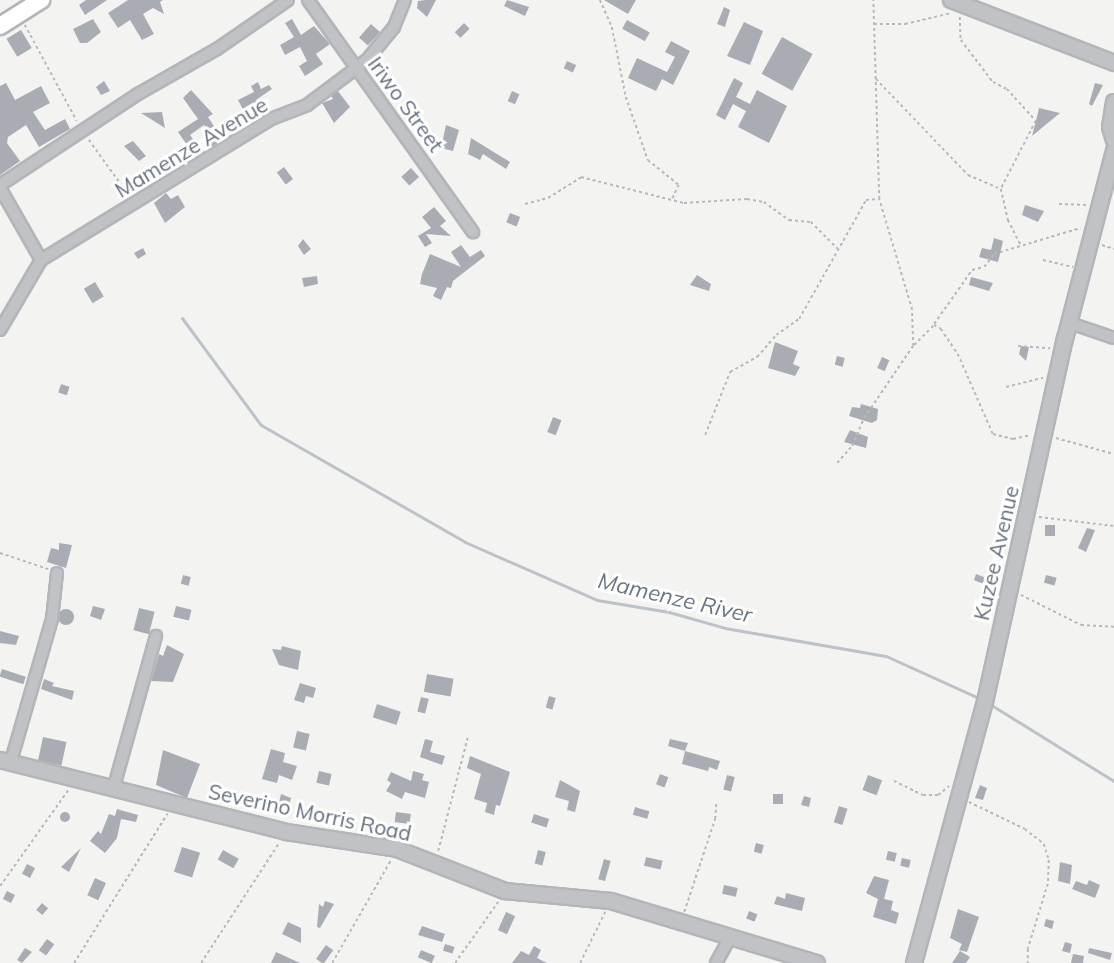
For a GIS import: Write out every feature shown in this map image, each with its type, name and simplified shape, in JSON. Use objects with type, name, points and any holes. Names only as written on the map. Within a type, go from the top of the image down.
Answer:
[{"type":"main road","points":[[0,26],[42,0]]},
{"type":"street","points":[[41,260],[0,186],[138,94],[217,50],[288,0]]},
{"type":"street","name":"Iriwo Street","points":[[308,0],[473,232]]},
{"type":"street","name":"Mamenze Avenue","points":[[0,330],[41,260],[271,119],[307,105],[366,60],[394,27],[405,0]]},
{"type":"street","points":[[951,0],[1114,63]]},
{"type":"street","points":[[1114,102],[1110,127],[1114,140]]},
{"type":"street","name":"Kuzee Avenue","points":[[914,963],[985,702],[1008,591],[1082,269],[1114,151]]},
{"type":"street","points":[[1070,323],[1114,339]]},
{"type":"street","points":[[6,760],[52,619],[57,573]]},
{"type":"street","points":[[113,790],[156,636]]},
{"type":"street","name":"Severino Morris Road","points":[[6,760],[75,782],[286,832],[397,849],[505,891],[611,901],[681,921],[729,939],[817,963]]},
{"type":"street","points":[[716,963],[729,939]]},
{"type":"path","points":[[600,0],[612,27],[621,78],[648,160],[679,185],[672,201]]},
{"type":"path","points":[[873,0],[879,199],[912,310],[913,346]]},
{"type":"path","points":[[874,24],[905,24],[942,12],[959,14],[963,25],[962,40],[993,82],[1007,89],[1036,122],[1001,189],[1008,220],[1021,245]]},
{"type":"path","points":[[20,14],[84,132],[134,202]]},
{"type":"path","points":[[875,78],[969,175],[1001,189]]},
{"type":"path","points":[[525,204],[548,198],[581,177],[672,201],[764,202],[789,220],[811,222],[838,249]]},
{"type":"path","points":[[705,435],[730,372],[757,357],[776,335],[799,319],[866,200],[879,199]]},
{"type":"path","points":[[1059,204],[1101,203]]},
{"type":"path","points":[[837,463],[852,446],[864,418],[913,346],[934,325],[972,270],[984,267],[994,254],[1094,226]]},
{"type":"path","points":[[1043,260],[1082,269]]},
{"type":"path","points":[[934,325],[958,354],[993,434],[1013,439],[1045,436],[1114,454]]},
{"type":"path","points":[[1018,346],[1063,351]]},
{"type":"path","points":[[1006,387],[1058,374]]},
{"type":"path","points":[[1026,516],[1114,526]]},
{"type":"path","points":[[0,553],[57,573]]},
{"type":"path","points":[[1008,591],[1053,608],[1081,625],[1114,627]]},
{"type":"path","points":[[435,862],[468,736]]},
{"type":"path","points":[[894,781],[923,795],[938,795],[951,784]]},
{"type":"path","points":[[0,886],[75,782]]},
{"type":"path","points":[[960,796],[1025,829],[1044,844],[1049,860],[1048,884],[1028,949],[1028,963]]},
{"type":"path","points":[[681,921],[715,819],[716,802]]},
{"type":"path","points":[[74,963],[173,804]]},
{"type":"path","points":[[201,963],[286,832]]},
{"type":"path","points":[[332,963],[397,849]]},
{"type":"path","points":[[455,963],[505,891]]},
{"type":"path","points":[[580,963],[611,901]]},
{"type":"building","points":[[86,0],[107,0],[85,15],[79,5]]},
{"type":"building","points":[[128,0],[163,0],[160,2],[164,14],[153,8],[143,14],[154,34],[142,40],[130,20],[118,28],[108,13]]},
{"type":"building","points":[[436,0],[427,17],[417,8],[418,1]]},
{"type":"building","points":[[507,0],[529,7],[525,16],[504,6]]},
{"type":"building","points":[[604,0],[636,0],[628,14]]},
{"type":"building","points":[[724,7],[730,10],[725,27],[717,24]]},
{"type":"building","points":[[93,19],[101,32],[87,43],[80,43],[73,29]]},
{"type":"building","points":[[292,19],[301,35],[314,26],[330,44],[316,54],[323,64],[305,76],[299,66],[307,61],[300,47],[285,55],[280,45],[294,37],[285,23]]},
{"type":"building","points":[[627,20],[650,33],[645,41],[622,29]]},
{"type":"building","points":[[744,22],[763,31],[750,65],[727,56]]},
{"type":"building","points":[[464,23],[470,29],[460,38],[455,32]]},
{"type":"building","points":[[371,24],[380,32],[368,45],[359,37]]},
{"type":"building","points":[[21,30],[32,48],[17,57],[6,39]]},
{"type":"building","points":[[782,37],[813,54],[792,91],[762,74]]},
{"type":"building","points":[[671,41],[690,51],[673,85],[662,79],[656,91],[628,78],[637,58],[667,72],[675,57],[665,52]]},
{"type":"building","points":[[567,61],[576,65],[573,72],[564,68]]},
{"type":"building","points":[[734,78],[743,83],[736,97],[750,104],[757,90],[787,106],[769,143],[738,127],[746,111],[733,104],[725,120],[716,115]]},
{"type":"building","points":[[104,81],[110,91],[101,95],[96,87]]},
{"type":"building","points":[[258,82],[261,89],[269,85],[272,89],[256,100],[260,110],[245,113],[238,100],[254,92],[251,86]]},
{"type":"building","points":[[6,83],[15,100],[41,86],[50,103],[33,112],[45,130],[65,119],[70,129],[39,147],[26,125],[8,137],[7,143],[20,161],[0,175],[0,86]]},
{"type":"building","points":[[1095,83],[1103,85],[1092,106],[1089,104]]},
{"type":"building","points":[[191,90],[213,114],[208,117],[223,140],[208,149],[206,146],[215,140],[204,125],[190,135],[202,152],[195,157],[178,132],[198,119],[183,98]]},
{"type":"building","points":[[338,91],[350,107],[334,123],[322,103],[333,99],[331,96]]},
{"type":"building","points":[[512,91],[519,94],[515,104],[508,101]]},
{"type":"building","points":[[1039,108],[1060,113],[1032,136],[1038,113]]},
{"type":"building","points":[[162,112],[165,128],[141,113]]},
{"type":"building","points":[[446,125],[459,130],[453,151],[441,148]]},
{"type":"building","points":[[471,138],[510,162],[506,169],[483,154],[480,160],[468,154]]},
{"type":"building","points":[[133,141],[146,156],[139,161],[124,146]]},
{"type":"building","points":[[284,167],[293,179],[286,184],[277,172]]},
{"type":"building","points":[[411,168],[419,177],[409,186],[401,177]]},
{"type":"building","points":[[166,193],[171,199],[178,195],[185,207],[165,223],[154,203]]},
{"type":"building","points":[[1025,205],[1044,211],[1038,222],[1022,215]]},
{"type":"building","points":[[434,207],[446,221],[440,226],[451,236],[426,234],[432,243],[425,247],[418,236],[431,228],[422,217]]},
{"type":"building","points":[[510,213],[520,217],[516,226],[506,222]]},
{"type":"building","points":[[994,238],[1003,241],[998,262],[979,257],[982,248],[991,250]]},
{"type":"building","points":[[303,239],[311,249],[304,255],[298,246]]},
{"type":"building","points":[[461,245],[470,257],[481,250],[485,256],[453,281],[451,288],[447,287],[441,300],[433,296],[437,288],[420,284],[422,274],[430,254],[461,267],[451,252]]},
{"type":"building","points":[[143,248],[146,254],[138,259],[134,253]]},
{"type":"building","points":[[697,275],[711,284],[709,291],[690,285]]},
{"type":"building","points":[[317,276],[318,284],[304,287],[302,278]]},
{"type":"building","points":[[971,277],[993,283],[989,291],[969,285]]},
{"type":"building","points":[[95,282],[104,297],[93,303],[84,289]]},
{"type":"building","points":[[775,342],[798,351],[793,364],[800,367],[795,376],[768,368]]},
{"type":"building","points":[[1021,346],[1029,347],[1026,361],[1019,354]]},
{"type":"building","points":[[837,356],[845,358],[843,367],[835,365]]},
{"type":"building","points":[[882,357],[889,360],[885,371],[877,368]]},
{"type":"building","points":[[61,384],[70,387],[67,395],[58,393]]},
{"type":"building","points":[[861,404],[878,409],[877,420],[872,423],[849,416],[852,407],[860,408]]},
{"type":"building","points":[[553,417],[561,420],[556,435],[547,432]]},
{"type":"building","points":[[850,430],[868,437],[866,448],[844,442]]},
{"type":"building","points":[[1045,525],[1055,525],[1055,536],[1045,536]]},
{"type":"building","points":[[1087,528],[1095,530],[1086,552],[1078,548]]},
{"type":"building","points":[[59,543],[72,545],[66,568],[47,562],[51,548],[59,550]]},
{"type":"building","points":[[976,574],[999,583],[996,590],[974,580]]},
{"type":"building","points":[[183,575],[191,577],[189,586],[181,584]]},
{"type":"building","points":[[1046,575],[1057,578],[1055,586],[1044,583]]},
{"type":"building","points":[[93,606],[105,609],[101,620],[90,616]]},
{"type":"building","points":[[176,606],[192,610],[189,621],[173,617]]},
{"type":"building","points":[[139,608],[155,612],[149,634],[133,630]]},
{"type":"building","points":[[66,609],[74,617],[66,625],[58,617]]},
{"type":"building","points":[[0,631],[19,636],[16,645],[0,643]]},
{"type":"building","points":[[167,645],[184,654],[173,682],[151,681],[159,654],[163,656]]},
{"type":"building","points":[[282,646],[301,651],[298,670],[279,665],[272,649],[281,650]]},
{"type":"building","points":[[2,669],[26,677],[23,684],[0,677]]},
{"type":"building","points":[[427,674],[454,679],[450,696],[424,692]]},
{"type":"building","points":[[44,679],[54,683],[52,686],[74,691],[72,700],[41,689]]},
{"type":"building","points":[[300,683],[316,688],[313,698],[306,696],[304,703],[294,700]]},
{"type":"building","points":[[549,696],[556,698],[552,709],[546,708]]},
{"type":"building","points":[[421,697],[429,699],[425,713],[417,712]]},
{"type":"building","points":[[377,704],[401,712],[396,725],[373,717]]},
{"type":"building","points":[[297,731],[310,734],[306,750],[293,748]]},
{"type":"building","points":[[43,737],[66,742],[61,765],[38,760]]},
{"type":"building","points":[[425,739],[433,741],[430,752],[445,756],[442,765],[420,757]]},
{"type":"building","points":[[670,739],[688,743],[685,751],[668,746]]},
{"type":"building","points":[[271,749],[285,753],[283,762],[297,766],[292,780],[279,775],[277,783],[262,779]]},
{"type":"building","points":[[163,750],[200,764],[187,798],[156,785]]},
{"type":"building","points":[[685,751],[720,761],[717,770],[709,767],[708,771],[682,764]]},
{"type":"building","points":[[470,756],[510,772],[500,806],[496,805],[494,815],[485,812],[487,803],[474,799],[481,774],[467,768]]},
{"type":"building","points":[[319,771],[332,774],[329,786],[316,783]]},
{"type":"building","points":[[413,771],[424,774],[422,780],[429,782],[425,798],[405,792],[402,799],[386,791],[391,783],[387,780],[391,772],[411,781]]},
{"type":"building","points":[[660,774],[668,777],[664,787],[656,784]]},
{"type":"building","points":[[727,775],[735,777],[731,791],[723,790]]},
{"type":"building","points":[[868,775],[882,780],[877,795],[863,790]]},
{"type":"building","points":[[560,780],[580,791],[575,812],[567,810],[569,801],[555,797]]},
{"type":"building","points":[[980,785],[987,788],[983,800],[975,798]]},
{"type":"building","points":[[281,794],[291,798],[289,807],[279,803]]},
{"type":"building","points":[[773,794],[783,794],[783,804],[773,804]]},
{"type":"building","points":[[804,796],[811,798],[809,807],[801,805]]},
{"type":"building","points":[[839,806],[848,809],[842,825],[834,822]]},
{"type":"building","points":[[635,807],[649,811],[647,819],[633,815]]},
{"type":"building","points":[[117,809],[138,815],[136,822],[121,819],[117,838],[105,853],[90,841],[98,831],[101,834],[109,814],[115,816]]},
{"type":"building","points":[[65,812],[69,813],[69,821],[65,822],[61,821],[60,817],[61,813]]},
{"type":"building","points":[[396,812],[411,814],[409,824],[395,822]]},
{"type":"building","points":[[534,814],[549,819],[546,828],[531,823]]},
{"type":"building","points":[[756,843],[764,845],[762,854],[754,852]]},
{"type":"building","points":[[182,847],[200,853],[192,878],[174,872]]},
{"type":"building","points":[[81,848],[69,872],[61,867]]},
{"type":"building","points":[[223,850],[239,859],[233,868],[218,860]]},
{"type":"building","points":[[538,850],[546,852],[542,866],[535,864]]},
{"type":"building","points":[[888,851],[897,853],[895,862],[886,860]]},
{"type":"building","points":[[646,857],[663,861],[661,870],[644,866]]},
{"type":"building","points":[[902,858],[911,860],[909,868],[900,866]]},
{"type":"building","points":[[604,859],[611,861],[605,881],[598,879]]},
{"type":"building","points":[[1060,862],[1072,865],[1070,884],[1058,881]]},
{"type":"building","points":[[27,864],[35,868],[30,878],[22,874]]},
{"type":"building","points":[[874,876],[889,880],[884,899],[893,901],[891,910],[899,913],[896,924],[873,917],[878,899],[866,893]]},
{"type":"building","points":[[95,878],[106,883],[98,900],[87,895]]},
{"type":"building","points":[[1089,880],[1100,885],[1095,898],[1072,889],[1076,881],[1087,885]]},
{"type":"building","points":[[724,885],[738,888],[736,897],[722,894]]},
{"type":"building","points":[[7,891],[15,895],[11,903],[3,899]]},
{"type":"building","points":[[786,893],[805,898],[802,911],[774,904],[777,896],[785,899]]},
{"type":"building","points":[[325,901],[334,904],[320,928],[317,927],[319,904],[323,907]]},
{"type":"building","points":[[42,903],[48,908],[42,915],[36,910]]},
{"type":"building","points":[[958,909],[979,917],[967,952],[959,950],[962,944],[950,938]]},
{"type":"building","points":[[749,911],[757,914],[755,922],[746,918]]},
{"type":"building","points":[[506,912],[515,916],[507,934],[498,930]]},
{"type":"building","points":[[1046,919],[1054,921],[1052,929],[1044,926]]},
{"type":"building","points":[[288,922],[301,928],[301,943],[282,934]]},
{"type":"building","points":[[422,926],[445,934],[442,942],[418,935]]},
{"type":"building","points":[[47,939],[54,944],[46,956],[39,950]]},
{"type":"building","points":[[1065,942],[1072,944],[1070,953],[1062,951]]},
{"type":"building","points":[[445,944],[455,947],[453,954],[443,951]]},
{"type":"building","points":[[326,945],[333,950],[324,963],[316,959]]},
{"type":"building","points":[[534,946],[541,950],[537,958],[547,963],[512,963],[521,951],[529,955]]},
{"type":"building","points":[[25,948],[32,952],[22,963],[17,960]]},
{"type":"building","points":[[1089,948],[1112,953],[1110,960],[1088,953]]},
{"type":"building","points":[[421,950],[435,956],[432,963],[418,957]]},
{"type":"building","points":[[960,951],[970,957],[966,963],[952,963]]},
{"type":"building","points":[[276,952],[300,963],[271,963]]},
{"type":"building","points":[[1073,954],[1084,956],[1083,963],[1071,963]]},
{"type":"waterway","name":"Mamenze River","points":[[182,318],[261,425],[465,542],[597,600],[669,612],[725,628],[886,656],[983,700]]},
{"type":"waterway","name":"Mamenze River","points":[[988,703],[1114,781]]}]
